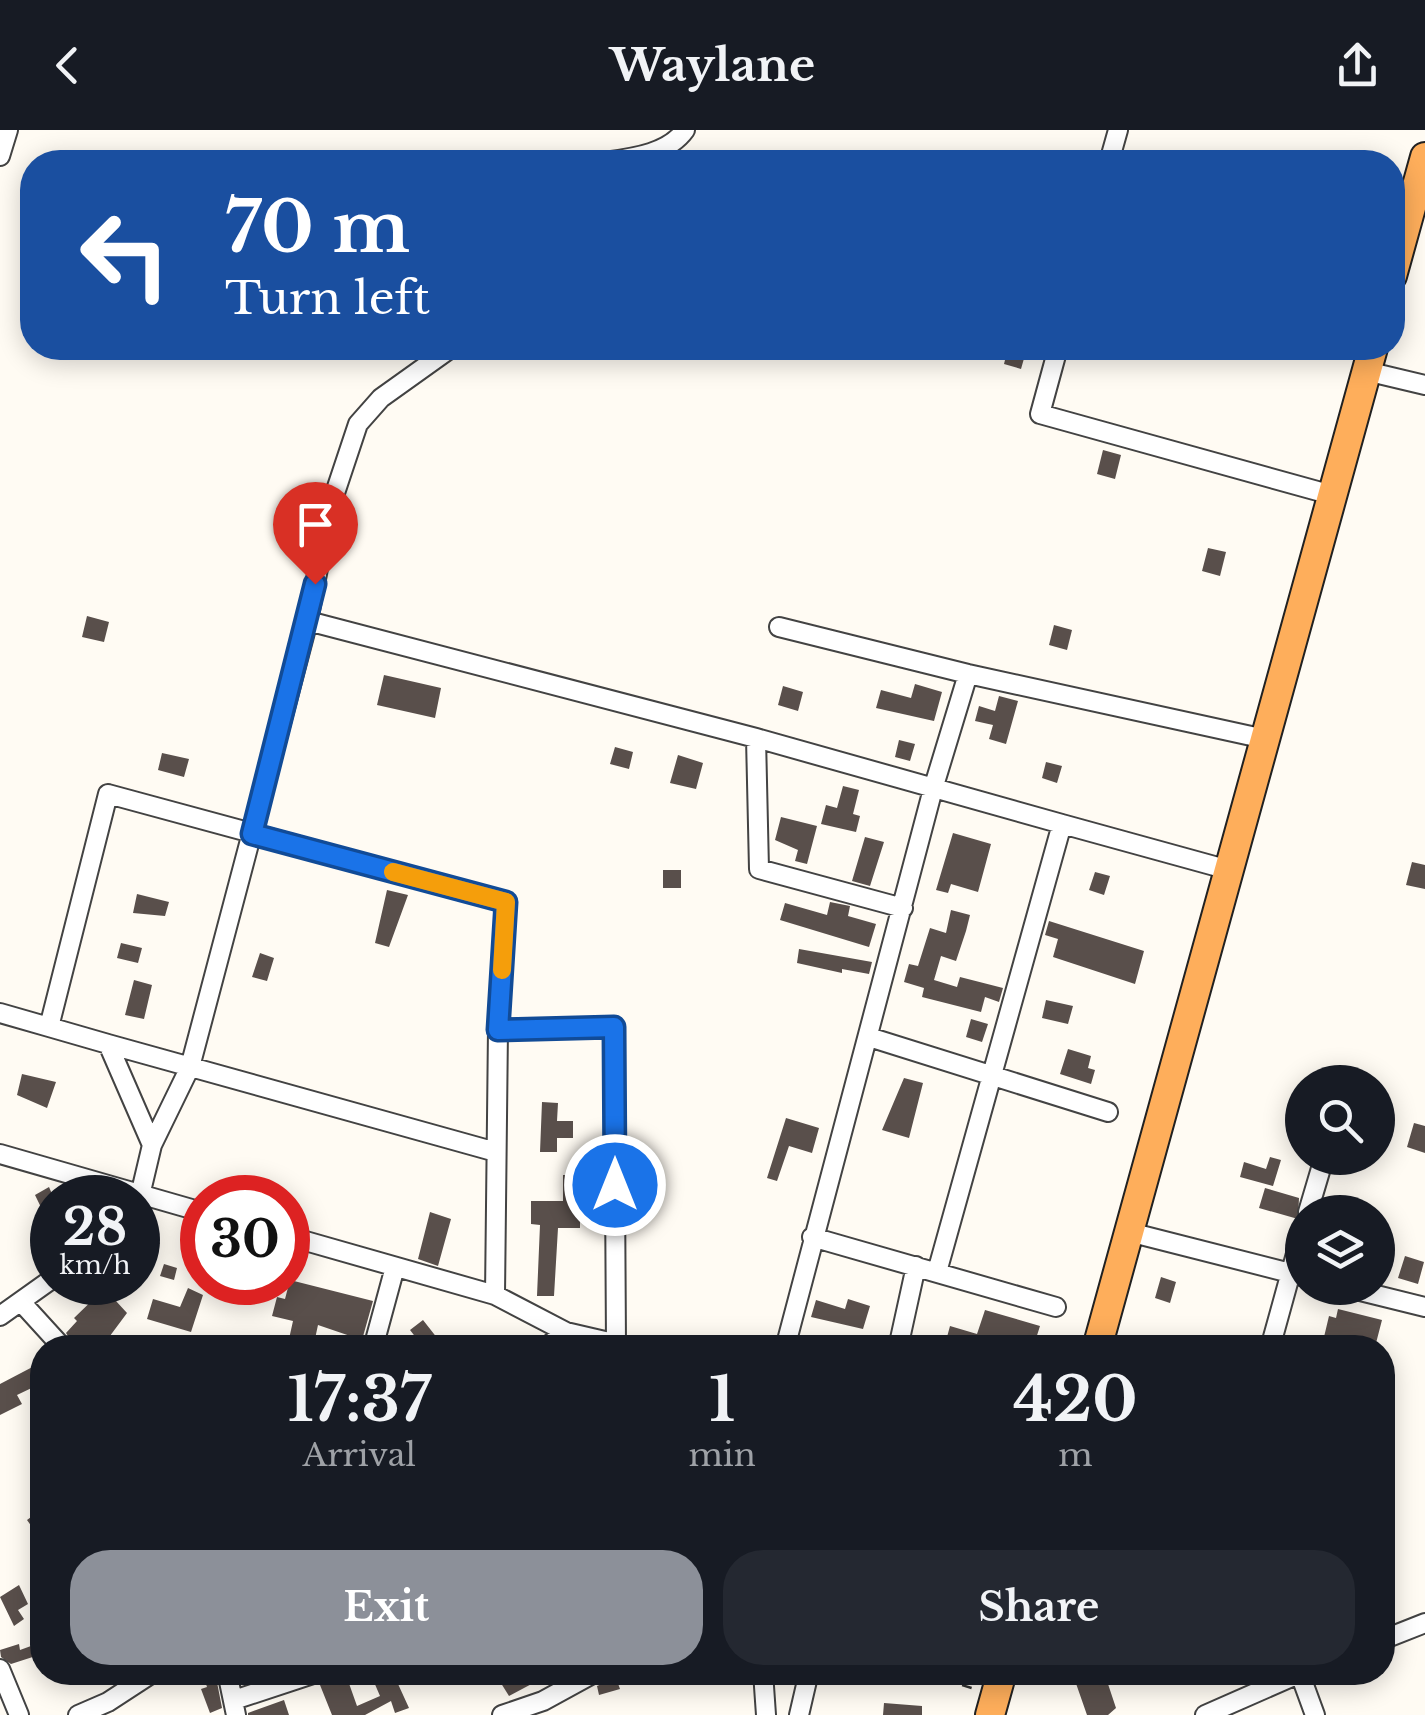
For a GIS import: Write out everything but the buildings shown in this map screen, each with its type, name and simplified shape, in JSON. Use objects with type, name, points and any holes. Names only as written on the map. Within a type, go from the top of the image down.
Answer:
[{"type":"highway","points":[[1416,229],[1425,158]]},
{"type":"highway","points":[[1101,1335],[1370,360]]},
{"type":"street","points":[[0,156],[8,130]]},
{"type":"street","points":[[656,150],[677,142],[685,130]]},
{"type":"street","points":[[145,1175],[152,1145],[190,1067],[308,621],[329,511],[358,424],[381,398],[434,360]]},
{"type":"street","points":[[1055,360],[1040,414],[1332,495]]},
{"type":"street","points":[[1372,360],[1425,386]]},
{"type":"street","points":[[308,621],[756,738],[1229,870]]},
{"type":"street","points":[[779,627],[968,674],[1265,739]]},
{"type":"street","points":[[788,1335],[933,789],[968,674]]},
{"type":"street","points":[[756,738],[759,869],[902,908]]},
{"type":"street","points":[[49,1027],[108,794],[506,902],[498,1030],[495,1295]]},
{"type":"street","points":[[937,1272],[1062,824]]},
{"type":"street","points":[[0,1013],[496,1152]]},
{"type":"street","points":[[498,1030],[614,1027],[616,1335]]},
{"type":"street","points":[[869,1038],[1108,1112]]},
{"type":"street","points":[[108,1044],[152,1145]]},
{"type":"street","points":[[0,1154],[65,1175]]},
{"type":"street","points":[[1130,1232],[1285,1271]]},
{"type":"street","points":[[812,1237],[1056,1308]]},
{"type":"street","points":[[310,1242],[495,1295],[566,1332],[580,1335]]},
{"type":"street","points":[[901,1335],[916,1266]]},
{"type":"street","points":[[376,1335],[395,1267]]},
{"type":"street","points":[[0,1316],[30,1297]]},
{"type":"street","points":[[1395,1300],[1425,1307]]},
{"type":"street","points":[[22,1303],[51,1335]]},
{"type":"street","points":[[1275,1335],[1286,1305]]},
{"type":"street","points":[[562,1335],[566,1332]]},
{"type":"street","points":[[1395,1635],[1425,1624]]},
{"type":"street","points":[[0,1669],[18,1715]]},
{"type":"street","points":[[78,1715],[134,1685]]},
{"type":"street","points":[[235,1708],[289,1685]]},
{"type":"street","points":[[502,1715],[543,1701],[572,1685]]},
{"type":"street","points":[[763,1685],[766,1715]]},
{"type":"street","points":[[799,1715],[806,1685]]},
{"type":"street","points":[[1205,1715],[1274,1685]]},
{"type":"street","points":[[1306,1685],[1316,1715]]},
{"type":"path","points":[[964,1685],[996,1694]]},
{"type":"slow traffic","points":[[393,872],[506,902],[502,970]]},
{"type":"route","points":[[315,584],[252,834],[506,902],[498,1030],[614,1027],[615,1185]]}]
